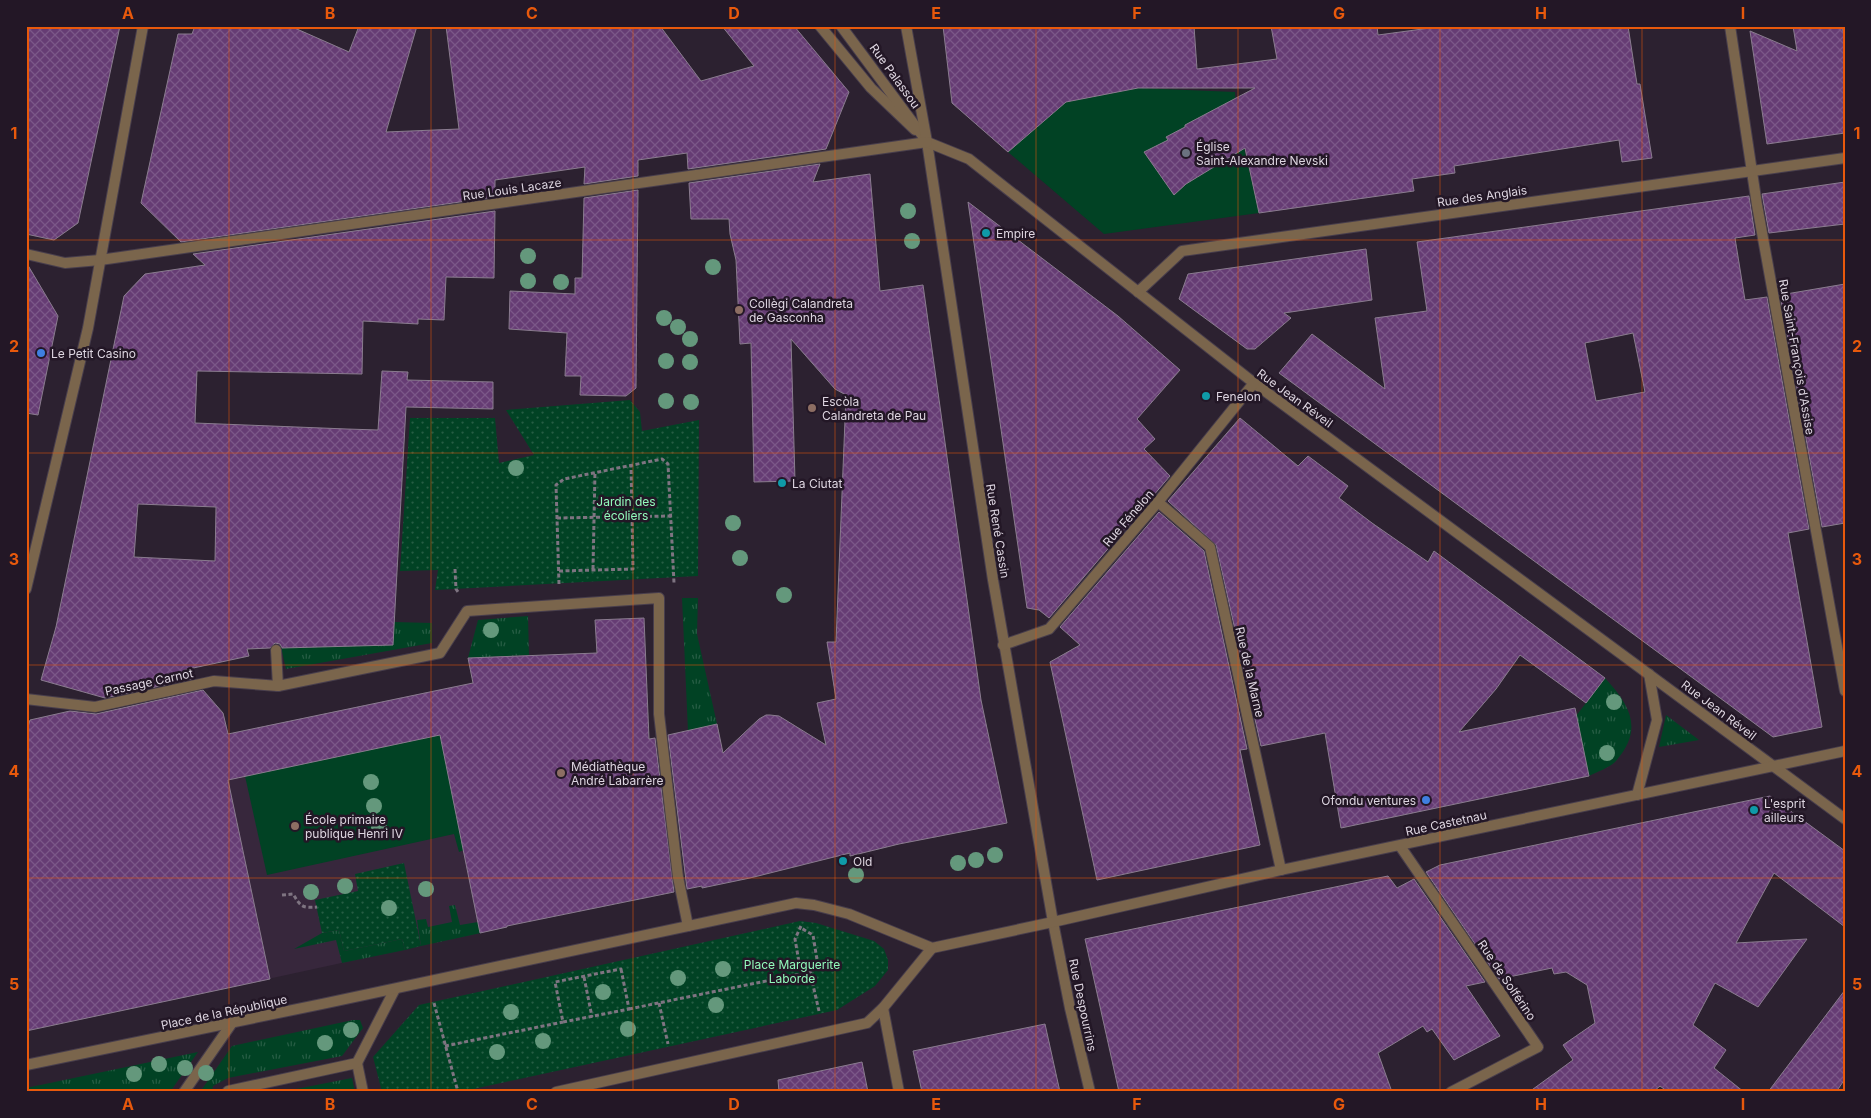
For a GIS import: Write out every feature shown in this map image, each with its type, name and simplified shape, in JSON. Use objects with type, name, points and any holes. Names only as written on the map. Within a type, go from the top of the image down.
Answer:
[{"type":"street","points":[[26,590],[88,328],[143,26]]},
{"type":"street","points":[[820,26],[871,88],[927,142]]},
{"type":"street","name":"Rue Palassou","points":[[841,26],[927,142]]},
{"type":"street","name":"Rue René Cassin","points":[[906,26],[927,142],[1004,645],[1053,922]]},
{"type":"street","name":"Rue Saint-François d'Assise","points":[[1730,26],[1752,170],[1845,691]]},
{"type":"street","name":"Rue Louis Lacaze","points":[[26,254],[65,263],[100,260],[927,142]]},
{"type":"street","name":"Rue Jean Réveil","points":[[927,142],[969,159],[1254,383],[1845,819]]},
{"type":"street","name":"Rue des Anglais","points":[[1138,292],[1182,251],[1845,158]]},
{"type":"street","name":"Rue Fénelon","points":[[1004,645],[1049,629],[1158,502],[1254,383]]},
{"type":"street","name":"Rue de la Marne","points":[[1158,502],[1210,547],[1282,870]]},
{"type":"street","points":[[559,604],[659,598],[659,714],[678,877],[688,926]]},
{"type":"street","name":"Passage Carnot","points":[[26,699],[95,707],[214,681],[278,686],[440,653],[467,611],[559,604]]},
{"type":"street","points":[[276,650],[278,686]]},
{"type":"street","points":[[1637,795],[1657,720],[1649,674]]},
{"type":"street","name":"Rue Castetnau","points":[[1053,922],[1282,870],[1845,751]]},
{"type":"street","name":"Rue de Solférino","points":[[1400,846],[1538,1047],[1451,1092]]},
{"type":"street","points":[[427,982],[796,904],[814,905],[849,914],[932,948],[1053,922]]},
{"type":"street","name":"Rue Despourrins","points":[[1053,922],[1069,1003],[1090,1092]]},
{"type":"street","points":[[556,1092],[866,1023],[883,1008],[932,948]]},
{"type":"street","name":"Place de la République","points":[[26,1065],[427,982]]},
{"type":"street","points":[[364,1092],[357,1064],[395,989]]},
{"type":"street","points":[[883,1008],[899,1092]]},
{"type":"street","points":[[184,1092],[232,1023]]},
{"type":"street","points":[[228,1091],[357,1064]]},
{"type":"path","points":[[559,604],[556,485],[564,479],[662,459],[668,464],[674,593],[659,598]]},
{"type":"path","points":[[559,571],[633,569],[631,465]]},
{"type":"path","points":[[593,569],[595,472]]},
{"type":"path","points":[[557,518],[671,516]]},
{"type":"path","points":[[282,895],[293,894],[304,908],[317,907]]},
{"type":"path","points":[[445,1046],[810,972],[818,966],[813,935],[801,928],[795,939],[800,968],[810,972]]},
{"type":"path","points":[[563,1022],[555,982],[621,969],[629,1009]]},
{"type":"path","points":[[810,972],[824,1032]]},
{"type":"path","points":[[584,977],[592,1017]]},
{"type":"path","points":[[427,982],[458,1092]]},
{"type":"path","points":[[659,1004],[673,1066]]},
{"type":"shaded area","name":"École primaire publique Henri IV","points":[[455,686],[499,901],[503,901],[507,927],[143,1006],[228,734]]},
{"type":"green space","points":[[1138,88],[1235,92],[1236,113],[1259,213],[1104,234],[1008,152],[1066,102]]},
{"type":"green space","name":"Jardin des écoliers","points":[[630,400],[640,412],[642,431],[699,420],[698,576],[435,590],[438,570],[400,571],[410,418],[495,418],[499,463],[534,455],[506,410]]},
{"type":"green space","points":[[682,598],[698,598],[697,634],[717,724],[688,731]]},
{"type":"green space","points":[[528,616],[529,655],[468,658],[478,620]]},
{"type":"green space","points":[[394,622],[432,623],[432,643],[286,669],[280,643],[343,646],[392,645]]},
{"type":"green space","points":[[1605,678],[1627,708],[1631,728],[1630,738],[1625,749],[1614,763],[1589,776],[1576,716]]},
{"type":"green space","points":[[1666,715],[1699,740],[1659,747]]},
{"type":"green space","points":[[442,734],[464,850],[459,852],[454,834],[267,875],[245,776]]},
{"type":"green space","points":[[404,863],[421,946],[405,950],[402,939],[344,951],[339,930],[322,933],[315,900],[358,891],[355,874]]},
{"type":"green space","points":[[455,905],[460,925],[478,922],[481,933],[421,946],[417,920],[426,919],[428,927],[452,922],[449,906]]},
{"type":"green space","name":"Place Marguerite Laborde","points":[[800,921],[816,923],[874,941],[884,949],[888,960],[888,970],[875,986],[837,1010],[460,1092],[382,1092],[373,1057],[419,1005]]},
{"type":"green space","points":[[339,930],[344,951],[402,939],[405,950],[342,963],[336,940],[294,949],[322,933]]},
{"type":"green space","points":[[360,1020],[363,1028],[342,1056],[228,1078],[213,1086],[212,1092],[200,1092],[232,1046]]},
{"type":"green space","points":[[198,1052],[170,1092],[26,1092],[26,1088]]},
{"type":"green space","points":[[352,1078],[355,1092],[281,1092]]},
{"type":"building","points":[[26,26],[120,26],[78,223],[54,240],[26,234]]},
{"type":"building","points":[[195,26],[290,26],[349,52],[359,26],[417,26],[386,132],[459,129],[446,26],[660,26],[701,81],[754,66],[722,26],[794,26],[849,92],[826,149],[688,169],[687,153],[638,160],[638,176],[584,184],[585,167],[495,180],[495,197],[181,242],[141,203],[178,34],[192,34]]},
{"type":"building","points":[[943,26],[1194,26],[1197,69],[1277,59],[1271,26],[1377,26],[1378,35],[1445,26],[1628,26],[1637,84],[1640,84],[1652,158],[1622,162],[1619,140],[1454,166],[1455,173],[1412,179],[1414,191],[1259,213],[1245,148],[1186,184],[1174,195],[1144,152],[1168,140],[1166,137],[1185,127],[1185,125],[1255,88],[1138,88],[1066,102],[1008,152],[952,103]]},
{"type":"building","points":[[1793,26],[1842,26],[1845,40],[1845,133],[1767,144],[1750,31],[1797,51]]},
{"type":"building","points":[[820,164],[813,182],[870,174],[880,291],[923,285],[981,700],[1007,823],[899,844],[850,856],[850,853],[750,878],[702,888],[702,886],[687,889],[668,735],[717,724],[723,753],[759,719],[770,715],[779,716],[826,745],[817,703],[836,699],[827,642],[836,642],[846,395],[835,389],[791,339],[795,481],[754,482],[751,343],[740,344],[736,260],[730,234],[729,219],[691,219],[689,183]]},
{"type":"building","points":[[1845,182],[1845,224],[1769,233],[1762,194]]},
{"type":"building","points":[[638,190],[636,388],[626,396],[580,395],[581,376],[565,376],[567,333],[509,329],[510,291],[575,294],[575,278],[582,278],[584,198]]},
{"type":"building","points":[[1749,196],[1755,235],[1735,238],[1745,300],[1767,297],[1809,529],[1788,533],[1822,727],[1773,737],[1279,373],[1312,334],[1385,389],[1375,318],[1427,311],[1417,242]],"holes":[[[1633,333],[1645,392],[1596,401],[1585,343]]]},
{"type":"building","points":[[968,202],[1118,316],[1180,370],[1137,419],[1155,439],[1144,449],[1170,476],[1049,618],[1039,610],[1027,608]]},
{"type":"building","points":[[495,211],[494,278],[446,277],[444,320],[418,319],[418,324],[363,321],[362,374],[197,371],[195,423],[378,430],[382,371],[408,372],[407,380],[493,382],[493,409],[406,407],[393,645],[282,648],[280,644],[275,643],[270,648],[247,649],[249,656],[184,670],[192,679],[105,698],[41,680],[56,627],[124,296],[145,274],[205,265],[193,254]],"holes":[[[138,504],[216,507],[215,561],[134,557]]]},
{"type":"building","points":[[1366,249],[1372,300],[1284,313],[1291,318],[1255,349],[1247,349],[1179,299],[1188,274]]},
{"type":"building","points":[[26,262],[58,316],[38,415],[26,413]]},
{"type":"building","points":[[1845,284],[1845,523],[1822,527],[1780,295]]},
{"type":"building","points":[[1240,418],[1298,466],[1308,456],[1348,486],[1339,498],[1372,523],[1428,562],[1434,551],[1605,678],[1586,703],[1520,655],[1496,689],[1459,732],[1575,708],[1589,776],[1341,828],[1325,733],[1261,746],[1216,545],[1168,501]]},
{"type":"building","points":[[1159,512],[1204,551],[1247,749],[1240,750],[1260,845],[1097,880],[1050,662],[1080,645],[1060,627]]},
{"type":"building","points":[[644,618],[649,739],[655,738],[674,892],[480,933],[440,735],[228,780],[270,979],[26,1031],[26,734],[30,720],[70,711],[96,714],[203,690],[223,713],[228,734],[473,683],[468,658],[597,653],[595,620]]},
{"type":"building","points":[[1770,796],[1845,851],[1845,927],[1774,873],[1736,943],[1807,939],[1758,1007],[1715,983],[1693,1025],[1726,1050],[1714,1068],[1744,1092],[1668,1092],[1660,1086],[1653,1092],[1529,1092],[1573,1060],[1563,1045],[1595,1023],[1587,985],[1566,972],[1554,974],[1552,968],[1499,979],[1426,872],[1440,865]]},
{"type":"building","points":[[1388,876],[1397,888],[1414,879],[1485,982],[1466,986],[1500,1036],[1454,1060],[1432,1029],[1427,1032],[1423,1026],[1378,1053],[1392,1092],[1119,1092],[1085,939]]},
{"type":"building","points":[[1845,990],[1845,1079],[1836,1092],[1768,1092]]},
{"type":"building","points":[[1045,1024],[1060,1092],[922,1092],[913,1051]]},
{"type":"building","points":[[862,1062],[868,1092],[779,1092],[778,1080]]},
{"type":"place","name":"Église Saint-Alexandre Nevski","points":[[1186,153]]},
{"type":"place","name":"Empire","points":[[986,233]]},
{"type":"place","name":"Collègi Calandreta de Gasconha","points":[[739,310]]},
{"type":"place","name":"Le Petit Casino","points":[[41,353]]},
{"type":"place","name":"Fenelon","points":[[1206,396]]},
{"type":"place","name":"Escòla Calandreta de Pau","points":[[812,408]]},
{"type":"place","name":"La Ciutat","points":[[782,483]]},
{"type":"place","name":"Médiathèque André Labarrère","points":[[561,773]]},
{"type":"place","name":"Ofondu ventures","points":[[1426,800]]},
{"type":"place","name":"L'esprit ailleurs","points":[[1754,810]]},
{"type":"place","name":"École primaire publique Henri IV","points":[[295,826]]},
{"type":"place","name":"Old","points":[[843,861]]}]
